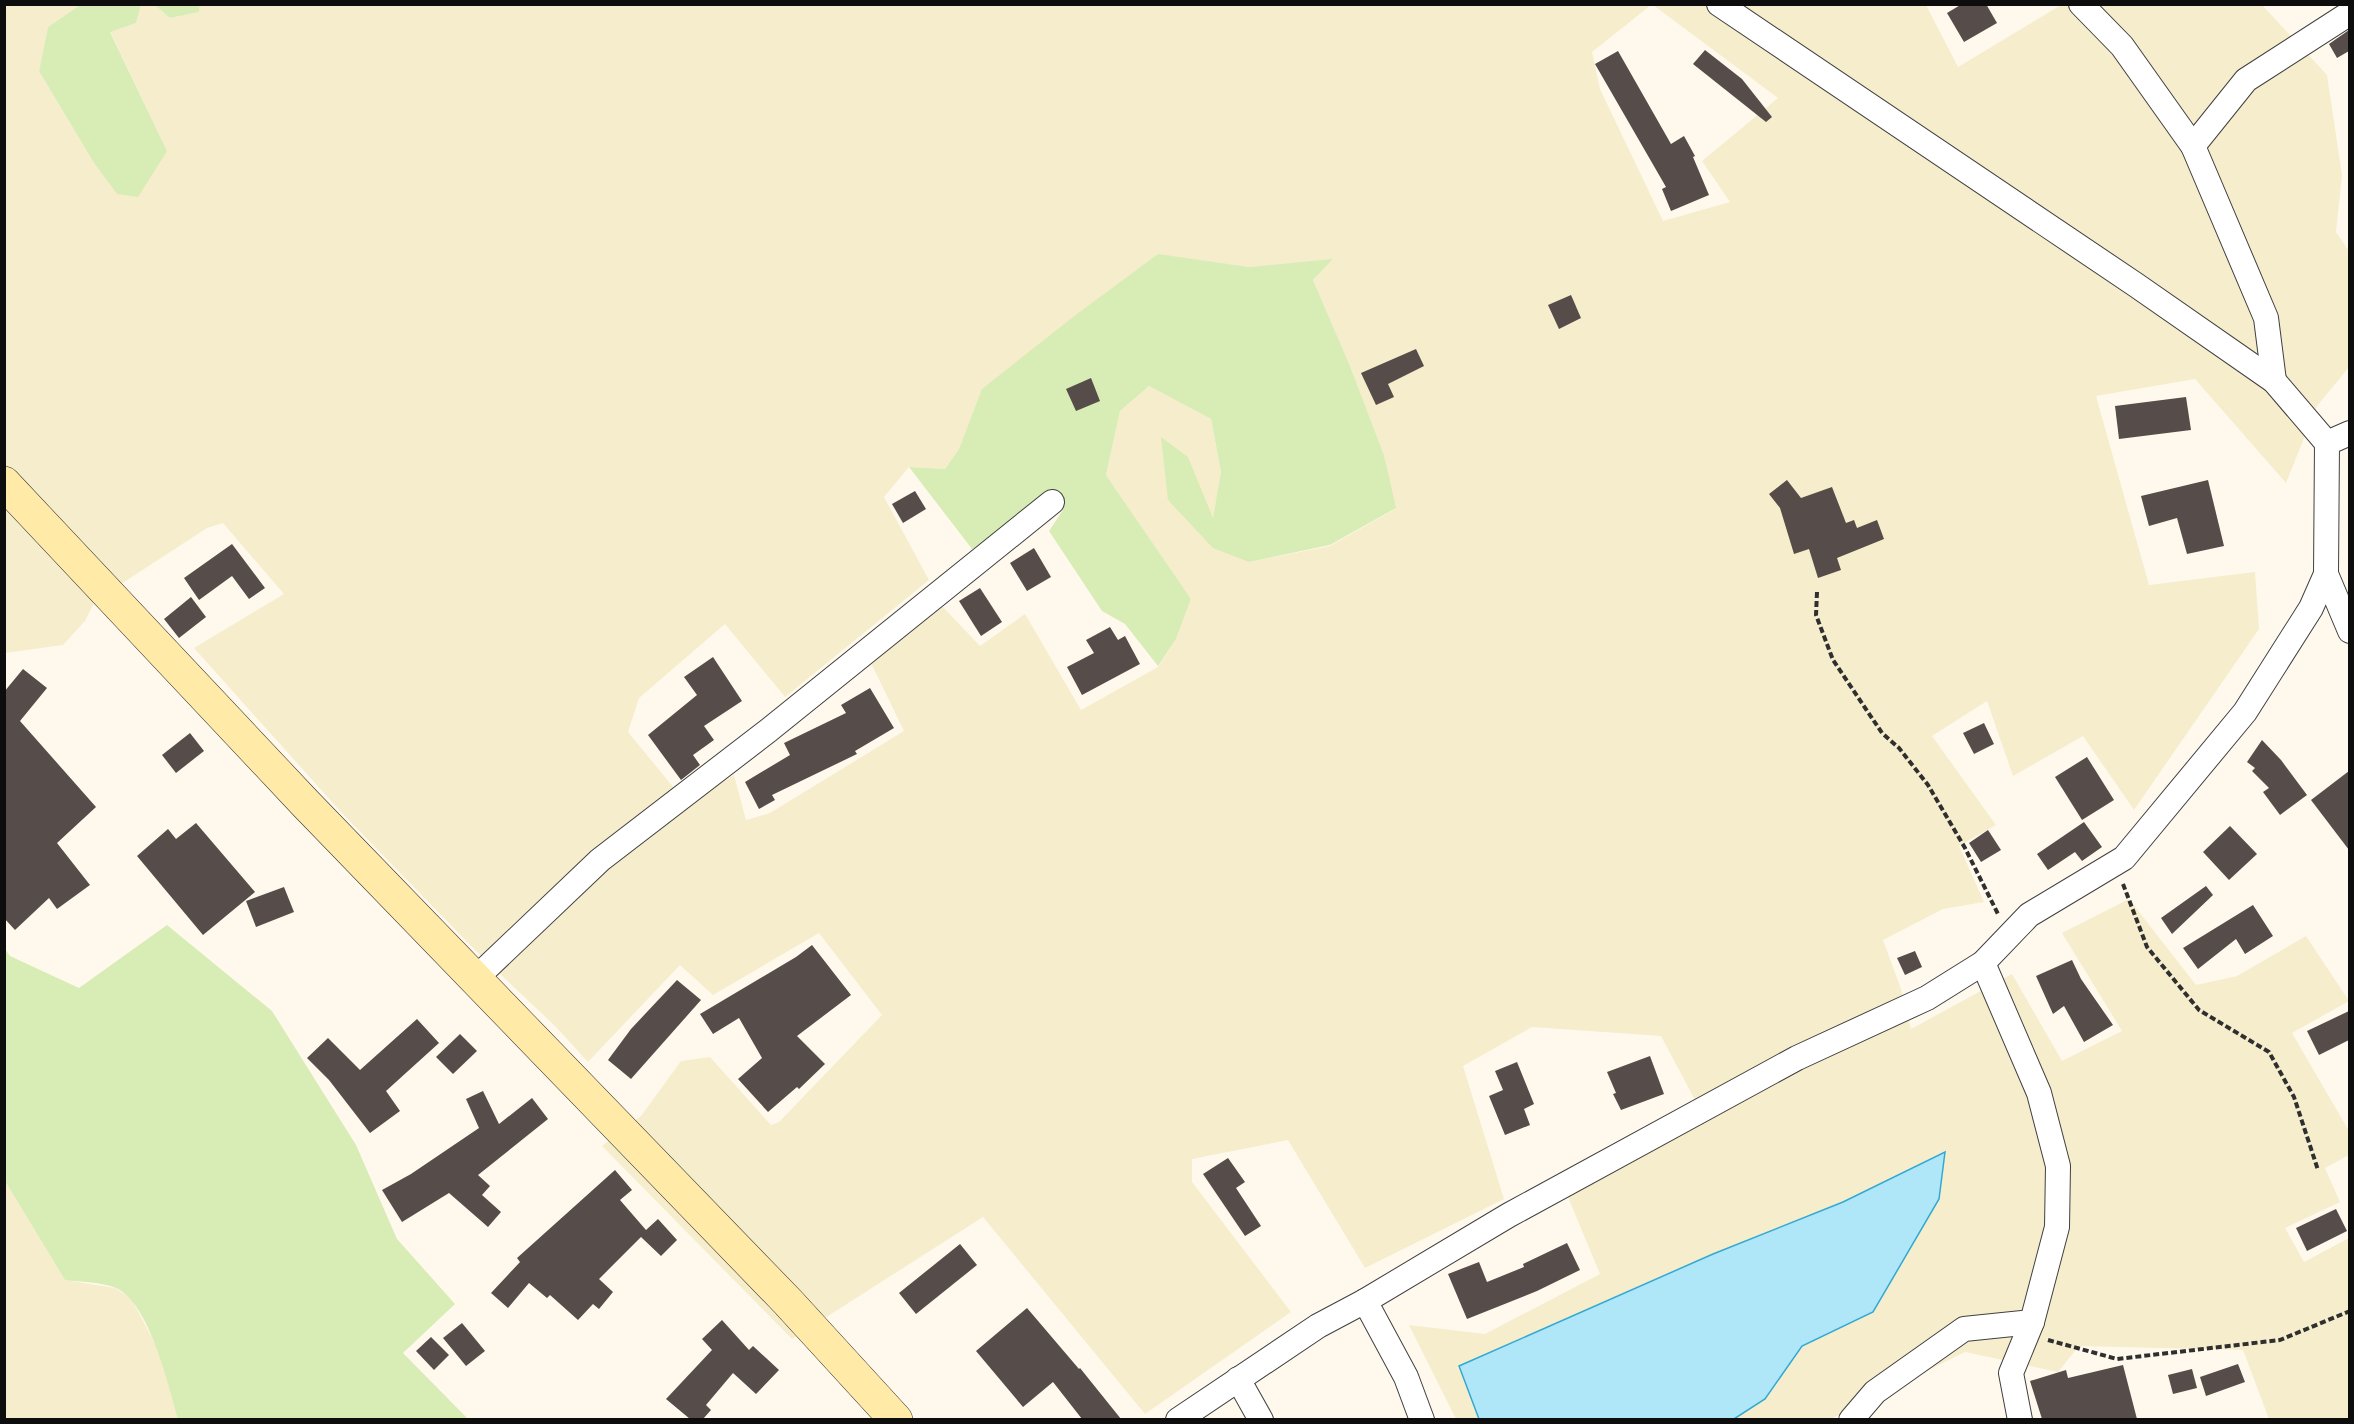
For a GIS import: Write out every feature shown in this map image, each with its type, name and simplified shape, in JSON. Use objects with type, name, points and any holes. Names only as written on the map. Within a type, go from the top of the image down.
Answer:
[{"type":"main road","points":[[4,483],[305,803],[788,1302],[896,1419]]},
{"type":"street","points":[[1719,4],[2126,278],[2274,381],[2327,442],[2326,574],[2349,631]]},
{"type":"street","points":[[2081,4],[2122,46],[2193,146],[2266,318],[2274,381]]},
{"type":"street","points":[[2193,146],[2246,80],[2349,13]]},
{"type":"street","points":[[2327,442],[2349,433]]},
{"type":"street","points":[[475,979],[600,860],[769,730],[1052,502]]},
{"type":"street","points":[[1178,1419],[1318,1326],[1365,1301],[1540,1198],[1797,1058],[1927,998],[1983,963],[2029,915],[2124,858],[2245,712],[2311,608],[2326,574]]},
{"type":"street","points":[[1983,963],[2039,1093],[2058,1166],[2057,1227],[2030,1328],[2011,1373],[2020,1419]]},
{"type":"street","points":[[1365,1301],[1406,1377],[1422,1419]]},
{"type":"street","points":[[1851,1419],[1875,1392],[1964,1329],[2030,1328]]},
{"type":"street","points":[[1238,1379],[1261,1419]]},
{"type":"path","points":[[1817,592],[1816,615],[1833,660],[1881,733],[1899,748],[1928,785],[1965,848],[1995,910],[2011,934]]},
{"type":"path","points":[[2115,863],[2147,947],[2199,1010],[2269,1052],[2294,1097],[2318,1170]]},
{"type":"path","points":[[2030,1328],[2117,1359],[2280,1340],[2349,1311]]},
{"type":"shaded area","points":[[200,4],[1651,5],[1592,52],[1600,89],[1663,221],[1730,202],[1702,161],[1778,98],[1653,5],[1926,5],[1958,67],[2061,5],[2262,5],[2327,75],[2342,175],[2336,232],[2349,251],[2349,367],[2317,406],[2286,483],[2195,379],[2096,396],[2149,585],[2255,572],[2259,629],[2134,810],[2083,736],[2013,776],[1987,701],[1932,736],[1996,825],[1959,846],[1984,902],[1943,909],[1883,940],[1901,989],[1911,1029],[2012,974],[2062,1061],[2122,1031],[2062,933],[2129,899],[2196,985],[2237,976],[2306,936],[2349,1001],[2292,1033],[2349,1131],[2349,1155],[2325,1168],[2340,1202],[2285,1228],[2304,1262],[2349,1238],[2349,1419],[2269,1419],[2243,1350],[2079,1346],[2058,1372],[1965,1352],[1831,1419],[1456,1419],[1409,1325],[1485,1334],[1600,1274],[1558,1173],[1695,1100],[1661,1036],[1532,1027],[1463,1066],[1504,1199],[1365,1268],[1288,1140],[1192,1159],[1192,1182],[1291,1312],[1145,1414],[983,1217],[792,1339],[602,1146],[641,1116],[681,1061],[710,1057],[771,1125],[779,1122],[882,1015],[819,933],[713,995],[680,965],[588,1062],[556,1027],[478,953],[341,812],[194,648],[284,594],[223,523],[207,528],[95,601],[85,621],[63,645],[5,653],[4,5],[80,5],[48,27],[39,71],[94,163],[117,194],[167,151],[110,31],[136,23],[141,5],[155,5],[170,18],[199,12]],"holes":[[[1158,255],[1249,267],[1332,260],[1313,280],[1350,366],[1384,455],[1395,509],[1330,546],[1249,562],[1168,500],[1188,457],[1213,520],[1221,472],[1211,419],[1149,386],[1120,411],[1106,475],[1191,599],[1176,639],[1158,667],[1081,710],[1025,614],[980,646],[943,607],[916,622],[869,659],[904,731],[770,813],[746,820],[734,775],[691,802],[674,788],[628,732],[639,698],[725,624],[785,697],[929,580],[884,497],[909,467],[945,469],[959,449],[983,389]]]},
{"type":"shaded area","points":[[5,1181],[65,1280],[115,1288],[131,1298],[162,1357],[178,1419],[5,1420]]},
{"type":"green space","points":[[80,5],[141,5],[136,23],[110,32],[167,151],[138,197],[117,194],[94,163],[39,71],[48,27]]},
{"type":"green space","points":[[155,5],[200,5],[199,12],[170,18]]},
{"type":"green space","points":[[1158,254],[1249,267],[1333,259],[1313,280],[1350,366],[1384,455],[1396,508],[1330,545],[1249,562],[1213,548],[1168,500],[1161,437],[1188,457],[1213,518],[1221,472],[1211,419],[1149,386],[1120,411],[1106,475],[1191,599],[1176,639],[1158,666],[1125,624],[1102,611],[1049,531],[1063,510],[1051,496],[972,549],[909,467],[945,469],[959,449],[982,389]]},
{"type":"green space","points":[[167,925],[272,1011],[356,1145],[397,1239],[455,1304],[403,1353],[468,1419],[178,1419],[163,1367],[148,1327],[128,1296],[110,1286],[65,1280],[5,1181],[5,949],[10,956],[79,988]]},
{"type":"water","points":[[1945,1152],[1939,1199],[1873,1312],[1802,1346],[1765,1399],[1734,1419],[1479,1419],[1459,1366],[1713,1254],[1843,1202]]},
{"type":"building","points":[[1962,4],[1986,4],[1997,23],[1964,42],[1947,13]]},
{"type":"building","points":[[2349,30],[2349,51],[2337,58],[2329,44]]},
{"type":"building","points":[[1705,50],[1742,79],[1772,117],[1766,122],[1693,64]]},
{"type":"building","points":[[1618,51],[1671,144],[1684,136],[1695,156],[1693,157],[1709,195],[1671,211],[1662,189],[1666,187],[1595,64]]},
{"type":"building","points":[[1571,295],[1581,318],[1559,329],[1548,305]]},
{"type":"building","points":[[1416,349],[1424,366],[1388,384],[1394,397],[1376,405],[1361,373]]},
{"type":"building","points":[[1091,378],[1100,401],[1076,411],[1066,389]]},
{"type":"building","points":[[2186,397],[2191,430],[2119,439],[2115,406]]},
{"type":"building","points":[[1787,480],[1801,498],[1832,487],[1846,523],[1854,520],[1857,528],[1877,520],[1884,539],[1837,558],[1841,570],[1818,578],[1809,549],[1794,554],[1780,508],[1769,494]]},
{"type":"building","points":[[2208,480],[2224,546],[2187,554],[2177,518],[2149,526],[2141,496]]},
{"type":"building","points":[[915,491],[926,509],[903,523],[892,504]]},
{"type":"building","points":[[232,544],[265,588],[249,599],[232,576],[199,600],[184,578]]},
{"type":"building","points":[[1034,548],[1051,577],[1027,591],[1010,563]]},
{"type":"building","points":[[980,588],[1002,622],[981,636],[959,601]]},
{"type":"building","points":[[191,597],[206,617],[179,638],[164,619]]},
{"type":"building","points":[[1110,627],[1118,640],[1125,636],[1140,664],[1082,695],[1067,667],[1094,653],[1086,640]]},
{"type":"building","points":[[713,657],[742,701],[704,726],[714,740],[693,755],[700,765],[681,780],[648,735],[697,695],[684,677]]},
{"type":"building","points":[[23,669],[47,688],[20,721],[96,807],[57,843],[90,885],[57,909],[49,898],[15,930],[4,918],[4,692]]},
{"type":"building","points":[[870,688],[894,728],[855,751],[857,754],[772,795],[775,800],[759,809],[745,782],[790,755],[784,743],[846,713],[841,705]]},
{"type":"building","points":[[1984,723],[1994,744],[1974,754],[1963,733]]},
{"type":"building","points":[[190,733],[204,751],[176,773],[162,755]]},
{"type":"building","points":[[2262,740],[2281,760],[2307,795],[2280,815],[2263,792],[2269,788],[2252,771],[2255,768],[2247,762]]},
{"type":"building","points":[[2087,757],[2114,800],[2082,820],[2055,777]]},
{"type":"building","points":[[2349,771],[2349,850],[2311,800]]},
{"type":"building","points":[[2084,822],[2102,847],[2082,861],[2075,852],[2048,870],[2037,854]]},
{"type":"building","points":[[196,823],[255,892],[203,935],[137,856],[168,829],[176,839]]},
{"type":"building","points":[[2230,826],[2257,854],[2229,880],[2203,852]]},
{"type":"building","points":[[1988,830],[2001,850],[1981,862],[1969,843]]},
{"type":"building","points":[[2206,886],[2213,895],[2172,934],[2161,918]]},
{"type":"building","points":[[284,887],[294,912],[256,927],[246,901]]},
{"type":"building","points":[[2253,905],[2273,936],[2245,954],[2236,939],[2198,969],[2183,948]]},
{"type":"building","points":[[812,945],[851,995],[797,1036],[825,1064],[799,1089],[797,1087],[768,1112],[738,1079],[762,1058],[739,1018],[713,1034],[700,1014],[796,957]]},
{"type":"building","points":[[1915,951],[1922,967],[1905,975],[1897,958]]},
{"type":"building","points":[[2072,960],[2081,979],[2113,1025],[2084,1042],[2064,1006],[2053,1014],[2036,976]]},
{"type":"building","points":[[677,980],[701,1000],[631,1079],[608,1060],[631,1029]]},
{"type":"building","points":[[2349,1011],[2349,1040],[2319,1055],[2307,1031]]},
{"type":"building","points":[[417,1019],[439,1043],[386,1091],[400,1111],[370,1133],[329,1080],[307,1058],[328,1038],[360,1070]]},
{"type":"building","points":[[460,1034],[477,1051],[453,1074],[436,1057]]},
{"type":"building","points":[[1650,1056],[1664,1094],[1621,1110],[1613,1094],[1616,1093],[1607,1072]]},
{"type":"building","points":[[1517,1062],[1534,1104],[1524,1109],[1530,1125],[1505,1135],[1489,1096],[1503,1090],[1495,1071]]},
{"type":"building","points":[[483,1091],[499,1124],[532,1098],[548,1119],[478,1175],[490,1186],[482,1195],[501,1212],[488,1227],[449,1193],[402,1222],[382,1190],[411,1174],[479,1128],[466,1099]]},
{"type":"building","points":[[1228,1158],[1245,1182],[1236,1188],[1261,1226],[1245,1236],[1203,1174]]},
{"type":"building","points":[[615,1170],[632,1190],[620,1200],[646,1230],[658,1219],[677,1240],[661,1256],[641,1237],[599,1279],[613,1292],[599,1309],[593,1304],[578,1320],[550,1295],[547,1298],[529,1283],[508,1308],[491,1293],[520,1262],[517,1258]]},
{"type":"building","points":[[2336,1209],[2347,1231],[2307,1251],[2296,1228]]},
{"type":"building","points":[[1567,1243],[1580,1270],[1537,1291],[1467,1319],[1448,1274],[1479,1262],[1487,1282],[1524,1267],[1523,1264]]},
{"type":"building","points":[[960,1244],[977,1265],[916,1314],[899,1293]]},
{"type":"building","points":[[1027,1308],[1121,1419],[1082,1419],[1053,1382],[1023,1407],[976,1351]]},
{"type":"building","points":[[722,1320],[749,1350],[753,1346],[779,1370],[756,1394],[733,1373],[706,1405],[711,1410],[703,1419],[690,1419],[666,1399],[712,1350],[702,1339]]},
{"type":"building","points":[[462,1323],[485,1351],[466,1366],[443,1338]]},
{"type":"building","points":[[431,1337],[449,1355],[434,1370],[416,1351]]},
{"type":"building","points":[[2238,1364],[2245,1382],[2206,1396],[2200,1377]]},
{"type":"building","points":[[2123,1365],[2137,1419],[2042,1419],[2030,1381],[2066,1370],[2068,1378]]},
{"type":"building","points":[[2192,1369],[2197,1388],[2173,1394],[2168,1375]]}]
